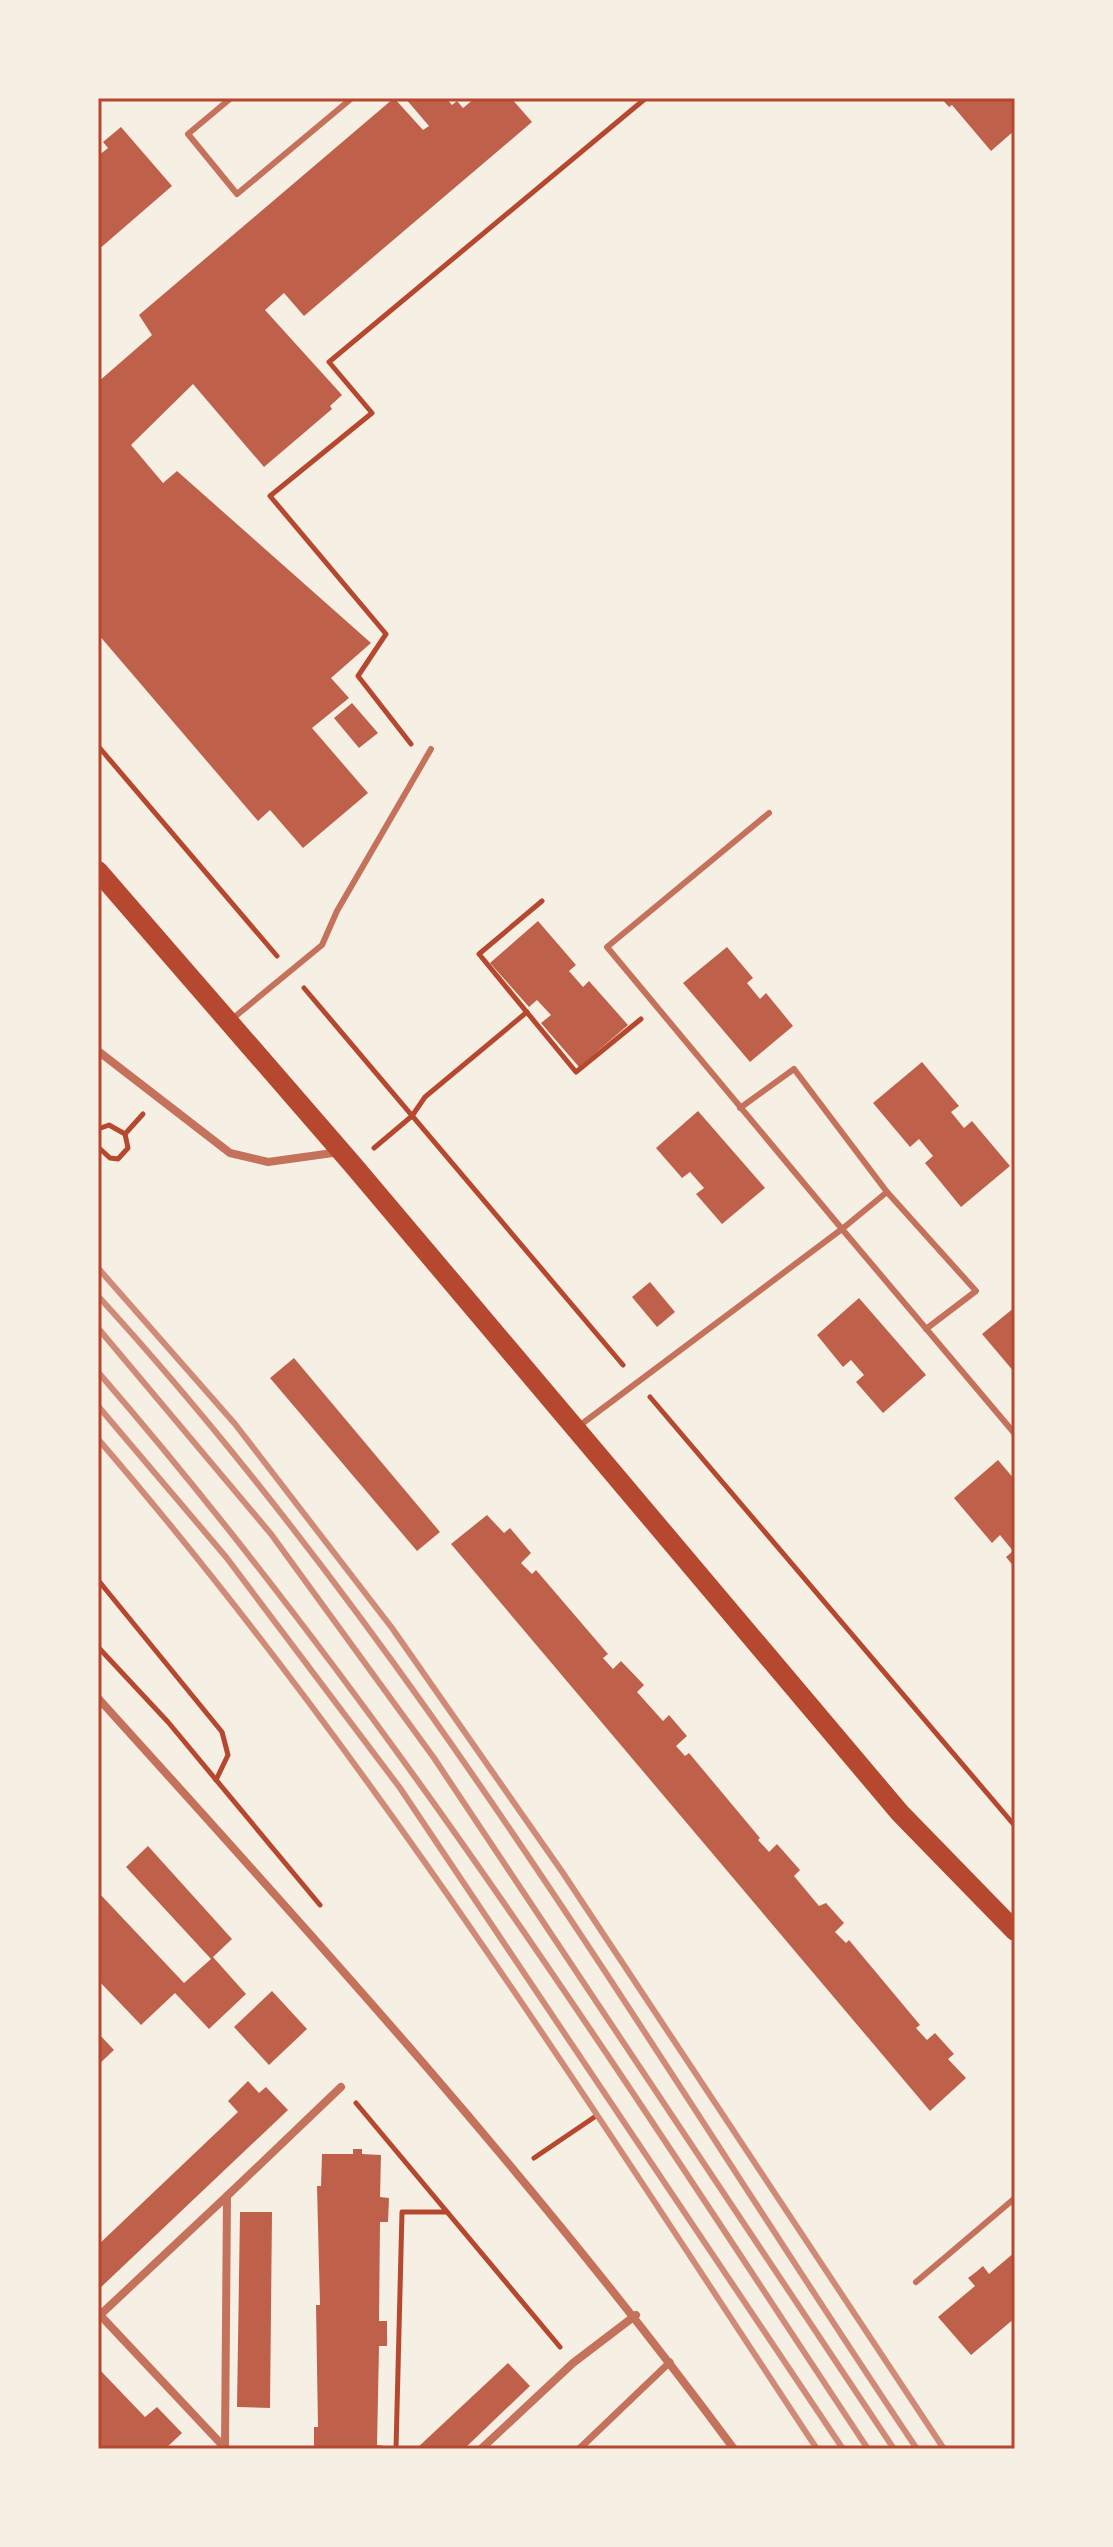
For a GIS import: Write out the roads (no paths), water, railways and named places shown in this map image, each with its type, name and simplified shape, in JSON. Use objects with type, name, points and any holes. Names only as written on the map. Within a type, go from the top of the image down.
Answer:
[{"type":"main road","points":[[98,871],[341,1151],[900,1813],[1015,1931]]},
{"type":"main road","points":[[987,1900],[1015,1915]]},
{"type":"street","points":[[98,1051],[230,1153],[268,1162],[341,1151]]},
{"type":"street","points":[[98,1698],[308,1930],[636,2315],[734,2449]]},
{"type":"street","points":[[225,2449],[100,2315],[341,2087]]},
{"type":"street","points":[[225,2449],[227,2196]]},
{"type":"street","points":[[481,2449],[573,2363],[636,2315]]},
{"type":"street","points":[[579,2449],[670,2362]]},
{"type":"lane","points":[[231,98],[188,134],[237,194],[352,98]]},
{"type":"lane","points":[[229,1021],[322,945],[337,911],[431,749]]},
{"type":"lane","points":[[769,813],[607,947],[1015,1434]]},
{"type":"lane","points":[[740,1108],[794,1069],[887,1192],[976,1291],[926,1329]]},
{"type":"lane","points":[[576,1429],[887,1192]]},
{"type":"lane","points":[[916,2282],[1015,2198]]},
{"type":"railway","points":[[98,1268],[235,1424],[392,1628],[563,1873],[944,2449]]},
{"type":"railway","points":[[98,1296],[214,1430],[324,1569],[428,1711],[529,1857],[917,2449]]},
{"type":"railway","points":[[98,1328],[271,1534],[434,1758],[894,2449]]},
{"type":"railway","points":[[98,1372],[204,1499],[405,1763],[594,2034],[868,2449]]},
{"type":"railway","points":[[98,1406],[226,1557],[400,1788],[843,2449]]},
{"type":"railway","points":[[98,1439],[197,1558],[293,1681],[474,1932],[817,2449]]}]
